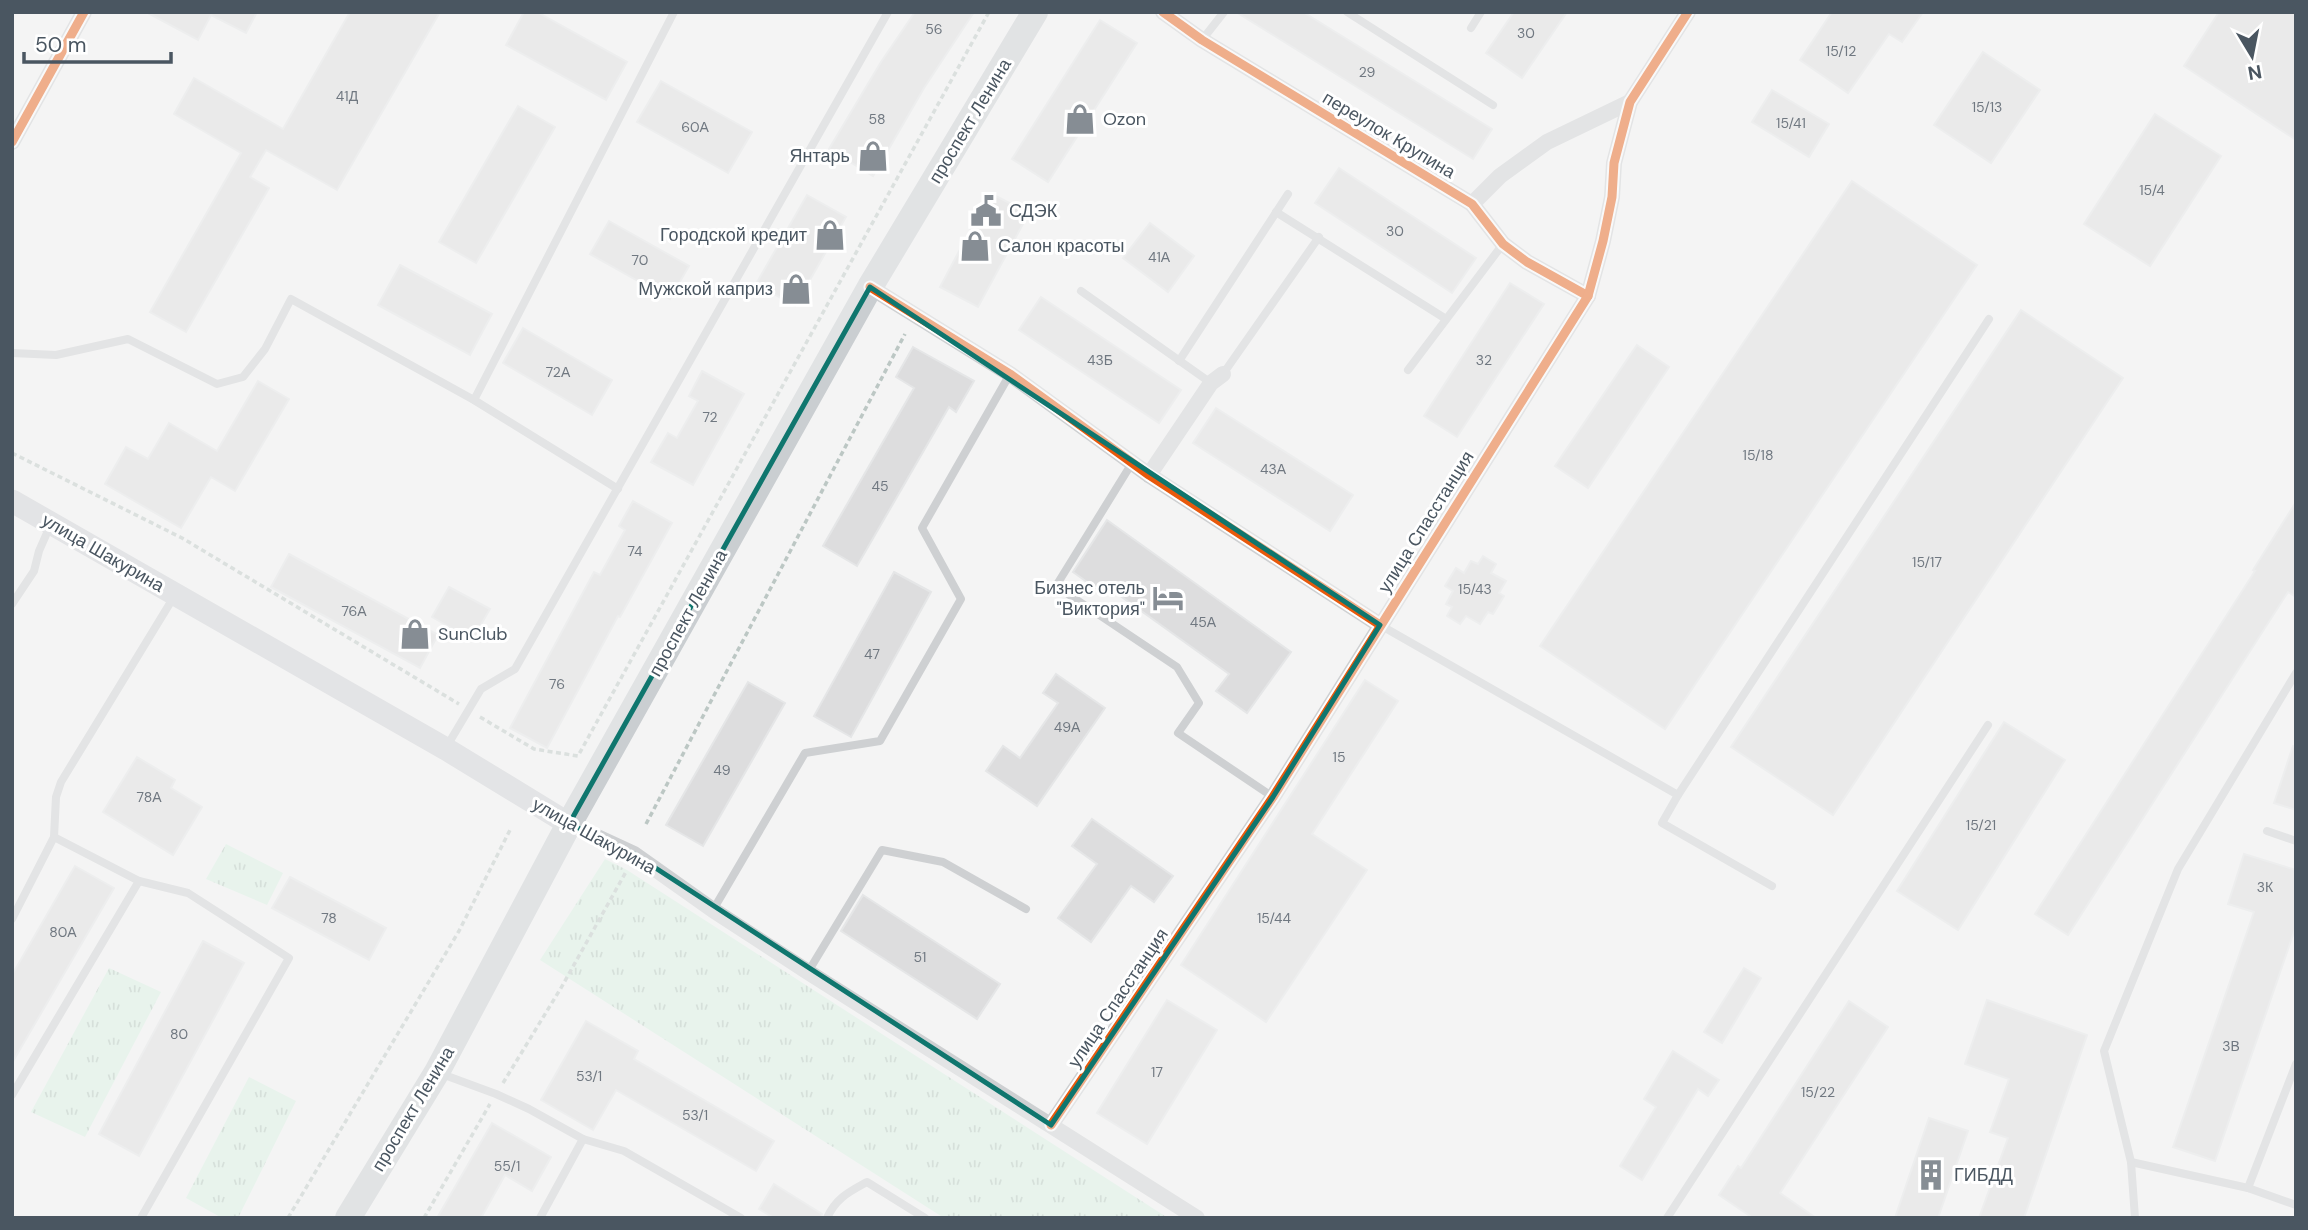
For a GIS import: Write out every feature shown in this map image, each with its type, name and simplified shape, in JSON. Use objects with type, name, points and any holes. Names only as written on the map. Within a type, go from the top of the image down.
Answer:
[{"type":"main road","name":"проспект Ленина","points":[[348,1218],[437,1072],[569,824],[870,287],[1035,12]]},
{"type":"main road","name":"улица Шакурина","points":[[12,501],[446,749],[569,824]]},
{"type":"street","points":[[12,142],[18,120],[85,12]]},
{"type":"street","name":"улица Спасстанция","points":[[1051,1125],[1273,797],[1588,296],[1603,241],[1612,197],[1614,163],[1630,102],[1688,12]]},
{"type":"street","name":"переулок Крупина","points":[[1173,15],[1202,40],[1472,204],[1503,244],[1527,262],[1588,296]]},
{"type":"street","points":[[1472,204],[1500,176],[1547,142],[1630,102]]},
{"type":"street","points":[[870,287],[1010,374],[1149,475],[1380,625]]},
{"type":"street","points":[[1149,475],[1217,379]]},
{"type":"street","name":"улица Шакурина","points":[[569,824],[634,854],[808,972],[1197,1218]]},
{"type":"lane","points":[[474,400],[674,12]]},
{"type":"lane","points":[[446,749],[481,689],[515,669],[888,12]]},
{"type":"lane","points":[[1202,40],[1224,12]]},
{"type":"lane","points":[[1347,12],[1493,105]]},
{"type":"lane","points":[[1471,28],[1481,12]]},
{"type":"lane","points":[[1179,360],[1288,194]]},
{"type":"lane","points":[[1276,212],[1446,319]]},
{"type":"lane","points":[[1081,290],[1179,360],[1217,379],[1319,237]]},
{"type":"lane","points":[[1408,370],[1503,244]]},
{"type":"lane","points":[[12,353],[56,355],[128,339],[217,384],[243,377],[265,349],[291,299],[474,400],[618,489]]},
{"type":"lane","points":[[1772,886],[1662,823],[1989,319]]},
{"type":"lane","points":[[713,910],[805,753],[880,741],[961,599],[922,528],[1010,374]]},
{"type":"lane","points":[[1132,463],[1056,586],[1177,667],[1199,703],[1178,733],[1273,797]]},
{"type":"lane","points":[[12,604],[34,571],[51,523]]},
{"type":"lane","points":[[12,919],[54,837],[56,797],[61,782],[175,595]]},
{"type":"lane","points":[[1380,625],[1678,795]]},
{"type":"lane","points":[[2135,1218],[2131,1163],[2104,1051],[2178,869],[2296,673]]},
{"type":"lane","points":[[1667,1218],[1988,725]]},
{"type":"lane","points":[[2267,831],[2296,841]]},
{"type":"lane","points":[[54,837],[139,881],[188,893],[289,958],[141,1218]]},
{"type":"lane","points":[[808,972],[882,850],[943,862],[1026,909]]},
{"type":"lane","points":[[12,1095],[139,881]]},
{"type":"lane","points":[[2248,1188],[2296,1064]]},
{"type":"lane","points":[[437,1072],[518,1104],[583,1139],[624,1151],[741,1218]]},
{"type":"lane","points":[[540,1218],[583,1139]]},
{"type":"lane","points":[[2131,1163],[2248,1188],[2296,1205]]},
{"type":"lane","points":[[827,1218],[833,1205],[843,1194],[867,1182],[925,1218]]},
{"type":"path","points":[[475,714],[534,749],[578,756],[989,12]]},
{"type":"path","points":[[646,824],[905,334]]},
{"type":"path","points":[[12,453],[182,538],[464,707]]},
{"type":"path","points":[[288,1218],[459,931],[511,828]]},
{"type":"path","points":[[561,988],[627,870]]},
{"type":"highlighted area","points":[[870,287],[1380,625],[1273,797],[1051,1125],[634,854],[569,824]]},
{"type":"green space","points":[[226,844],[283,873],[267,905],[206,879]]},
{"type":"green space","points":[[605,859],[627,870],[1168,1218],[944,1218],[540,960]]},
{"type":"green space","points":[[109,968],[161,992],[85,1137],[31,1112]]},
{"type":"green space","points":[[249,1077],[296,1101],[238,1218],[222,1218],[186,1198]]},
{"type":"building","points":[[146,12],[257,12],[246,33],[211,15],[198,40]]},
{"type":"building","points":[[350,12],[440,12],[337,190],[266,150],[250,177],[269,188],[186,332],[150,312],[241,153],[174,114],[194,78],[283,129]]},
{"type":"building","points":[[524,12],[537,12],[627,62],[606,100],[506,45]]},
{"type":"building","points":[[915,12],[974,12],[924,88],[873,176],[829,149],[881,62]]},
{"type":"building","points":[[1236,12],[1303,12],[1492,129],[1473,159]]},
{"type":"building","points":[[1514,12],[1567,12],[1522,78],[1486,53]]},
{"type":"building","points":[[1832,12],[1923,12],[1902,42],[1889,34],[1848,93],[1800,60]]},
{"type":"building","points":[[2219,12],[2296,12],[2296,140],[2184,66]]},
{"type":"building","points":[[1100,20],[1137,43],[1048,182],[1012,159]]},
{"type":"building","points":[[1983,52],[2040,90],[1991,163],[1934,125]]},
{"type":"building","points":[[661,81],[752,132],[728,173],[637,122]]},
{"type":"building","points":[[1772,90],[1829,124],[1809,157],[1752,122]]},
{"type":"building","points":[[518,106],[555,127],[476,263],[439,242]]},
{"type":"building","points":[[2155,114],[2221,156],[2150,266],[2084,224]]},
{"type":"building","points":[[1339,168],[1476,258],[1452,293],[1315,203]]},
{"type":"building","points":[[1852,181],[1977,265],[1665,729],[1540,646]]},
{"type":"building","points":[[990,193],[1029,213],[978,307],[940,287]]},
{"type":"building","points":[[807,195],[846,217],[795,306],[756,284]]},
{"type":"building","points":[[609,221],[689,266],[670,299],[590,254]]},
{"type":"building","points":[[1150,223],[1194,256],[1168,292],[1123,258]]},
{"type":"building","points":[[400,265],[492,314],[470,355],[378,305]]},
{"type":"building","points":[[1510,283],[1544,304],[1457,437],[1424,416]]},
{"type":"building","points":[[1041,297],[1181,390],[1159,423],[1019,330]]},
{"type":"building","points":[[2021,310],[2123,378],[1833,815],[1731,747]]},
{"type":"building","points":[[523,328],[612,380],[592,415],[503,363]]},
{"type":"building","points":[[1637,345],[1669,367],[1588,488],[1555,466]]},
{"type":"building","points":[[913,347],[974,381],[956,412],[949,407],[857,566],[823,546],[914,388],[896,377]]},
{"type":"building","points":[[702,371],[744,394],[693,485],[651,462],[668,433],[677,438],[698,401],[689,396]]},
{"type":"building","points":[[258,381],[289,399],[235,491],[211,477],[181,528],[105,484],[126,447],[148,459],[169,423],[217,451]]},
{"type":"building","points":[[1216,408],[1353,495],[1330,531],[1193,443]]},
{"type":"building","points":[[633,501],[672,523],[547,748],[510,728],[594,572],[600,575],[625,530],[619,526]]},
{"type":"building","points":[[2296,502],[2296,597],[2288,592],[2068,935],[2035,914],[2255,571],[2253,570]]},
{"type":"building","points":[[1107,520],[1291,652],[1247,713],[1216,691],[1229,674],[1105,585],[1101,592],[1073,572]]},
{"type":"building","points":[[289,554],[438,635],[420,668],[271,587]]},
{"type":"building","points":[[1483,556],[1496,564],[1491,573],[1506,581],[1499,593],[1504,596],[1493,614],[1488,612],[1480,624],[1466,616],[1460,624],[1447,616],[1452,607],[1446,604],[1453,591],[1445,586],[1456,568],[1464,573],[1471,561],[1478,564]]},
{"type":"building","points":[[894,572],[931,592],[851,737],[814,716]]},
{"type":"building","points":[[449,587],[490,609],[472,640],[432,617]]},
{"type":"building","points":[[1056,674],[1105,708],[1037,806],[986,771],[1003,746],[1020,758],[1058,703],[1043,693]]},
{"type":"building","points":[[1365,680],[1398,701],[1312,834],[1367,870],[1266,1022],[1181,965]]},
{"type":"building","points":[[748,682],[785,703],[703,846],[666,825]]},
{"type":"building","points":[[2004,722],[2065,760],[1958,930],[1897,891]]},
{"type":"building","points":[[2293,746],[2296,747],[2296,810],[2274,803]]},
{"type":"building","points":[[137,757],[175,780],[171,788],[202,807],[173,855],[103,812]]},
{"type":"building","points":[[1092,819],[1173,876],[1154,902],[1131,886],[1091,942],[1058,918],[1097,864],[1072,846]]},
{"type":"building","points":[[2244,854],[2296,870],[2296,926],[2215,1161],[2173,1147],[2254,912],[2228,904]]},
{"type":"building","points":[[75,866],[114,888],[12,1063],[12,975]]},
{"type":"building","points":[[290,877],[386,928],[369,960],[272,908]]},
{"type":"building","points":[[863,895],[1000,984],[977,1019],[841,931]]},
{"type":"building","points":[[203,941],[244,963],[139,1156],[99,1134]]},
{"type":"building","points":[[1744,968],[1761,978],[1722,1043],[1704,1032]]},
{"type":"building","points":[[1167,1000],[1217,1030],[1147,1144],[1097,1113]]},
{"type":"building","points":[[1987,1000],[2087,1035],[2024,1218],[1979,1218],[2008,1138],[1990,1132],[2009,1079],[1965,1064]]},
{"type":"building","points":[[1849,1001],[1888,1027],[1780,1193],[1816,1218],[1753,1218],[1719,1195],[1738,1166],[1741,1168]]},
{"type":"building","points":[[586,1021],[638,1051],[634,1059],[774,1141],[756,1171],[616,1090],[593,1130],[541,1100]]},
{"type":"building","points":[[1673,1051],[1719,1080],[1708,1096],[1698,1089],[1642,1180],[1620,1166],[1656,1107],[1644,1099]]},
{"type":"building","name":"ГИБДД","points":[[1929,1118],[1968,1131],[1938,1218],[1895,1218]]},
{"type":"building","points":[[492,1123],[551,1157],[532,1191],[505,1175],[481,1218],[437,1218]]},
{"type":"building","points":[[774,1184],[822,1214],[821,1218],[774,1218],[759,1209]]},
{"type":"cycle path","points":[[12,142],[84,12]]},
{"type":"cycle path","points":[[1163,12],[1202,40],[1472,204],[1503,244],[1527,262],[1588,296]]},
{"type":"cycle path","points":[[1051,1125],[1273,797],[1588,296],[1603,241],[1612,197],[1614,163],[1630,102],[1688,12]]},
{"type":"cycle path","points":[[870,287],[1010,374],[1149,475],[1380,625]]},
{"type":"place","name":"Ozon","points":[[1080,119]]},
{"type":"place","name":"Янтарь","points":[[873,156]]},
{"type":"place","name":"СДЭК","points":[[986,211]]},
{"type":"place","name":"Городской кредит","points":[[830,235]]},
{"type":"place","name":"Салон красоты","points":[[975,246]]},
{"type":"place","name":"Мужской каприз","points":[[796,289]]},
{"type":"place","name":"Бизнес отель \"Виктория\"","points":[[1168,598]]},
{"type":"place","name":"SunClub","points":[[415,634]]},
{"type":"place","name":"ГИБДД","points":[[1931,1175]]}]
